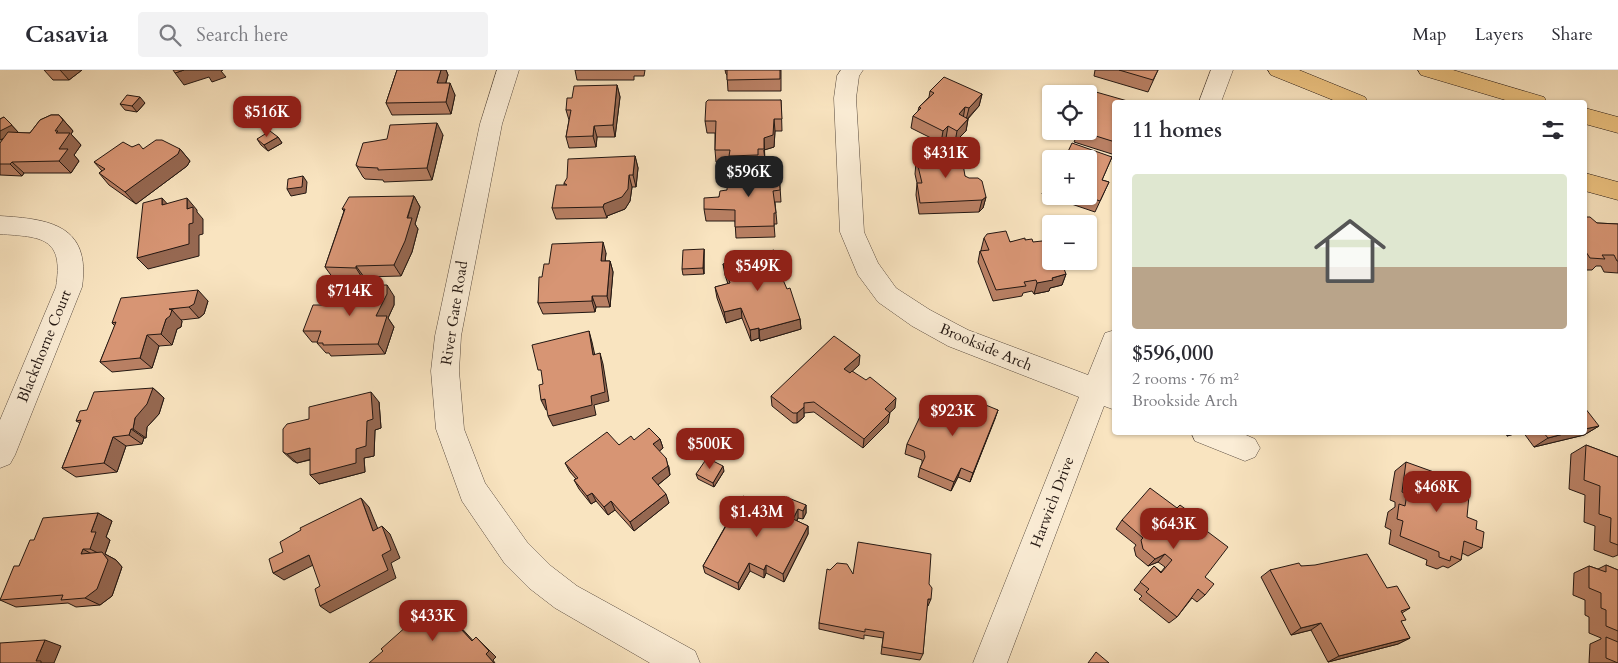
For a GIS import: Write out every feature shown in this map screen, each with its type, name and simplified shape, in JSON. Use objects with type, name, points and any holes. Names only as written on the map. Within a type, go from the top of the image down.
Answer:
[{"type":"main road","points":[[1279,70],[1352,100]]},
{"type":"main road","points":[[1429,70],[1529,100]]},
{"type":"main road","points":[[1587,117],[1618,125]]},
{"type":"main road","points":[[1587,183],[1618,191]]},
{"type":"street","name":"River Gate Road","points":[[508,70],[491,124],[448,336],[444,371],[450,429],[473,491],[516,552],[528,565],[566,597],[683,663]]},
{"type":"street","name":"Brookside Arch","points":[[852,70],[848,76],[845,98],[852,232],[867,268],[887,295],[921,318],[958,338],[1105,394]]},
{"type":"street","points":[[1211,100],[1222,70]]},
{"type":"street","name":"Blackthorne Court","points":[[0,225],[31,227],[43,230],[61,241],[72,260],[69,287],[0,455]]},
{"type":"street","name":"Harwich Drive","points":[[990,663],[1105,394],[1112,357]]},
{"type":"street","points":[[1212,435],[1245,448]]},
{"type":"building","points":[[173,70],[184,70],[175,73]]},
{"type":"building","points":[[397,70],[441,70],[437,83],[450,83],[446,102],[386,103]]},
{"type":"building","points":[[727,70],[780,70],[780,79],[727,80]]},
{"type":"building","points":[[1119,70],[1158,70],[1153,80]]},
{"type":"building","points":[[944,77],[982,94],[969,108],[965,107],[959,114],[968,119],[957,131],[948,126],[943,131],[913,116],[921,108],[919,107],[934,93],[930,91]]},
{"type":"building","points":[[617,85],[613,125],[594,126],[593,136],[566,137],[571,110],[566,110],[567,98],[572,98],[574,86]]},
{"type":"building","points":[[1097,92],[1124,100],[1112,100],[1112,141],[1097,136]]},
{"type":"building","points":[[127,95],[140,97],[132,106],[120,104]]},
{"type":"building","points":[[708,100],[781,100],[782,119],[774,119],[773,135],[764,138],[764,149],[758,149],[758,155],[729,156],[730,150],[715,150],[716,121],[705,121],[706,102]]},
{"type":"building","points":[[51,115],[59,115],[63,120],[55,131],[58,131],[56,133],[70,133],[59,149],[68,149],[59,161],[0,164],[0,143],[8,132],[30,133],[40,120]]},
{"type":"building","points":[[4,117],[12,125],[0,131],[0,119]]},
{"type":"building","points":[[437,123],[427,168],[378,170],[378,168],[359,167],[356,165],[363,143],[387,139],[390,125]]},
{"type":"building","points":[[270,131],[278,137],[264,145],[257,139]]},
{"type":"building","points":[[156,140],[162,140],[180,149],[178,154],[125,192],[99,173],[105,169],[94,162],[123,142],[132,147],[139,144],[143,149]]},
{"type":"building","points":[[1072,143],[1092,150],[1069,150]]},
{"type":"building","points":[[952,150],[954,162],[963,164],[965,176],[978,178],[982,181],[986,197],[982,200],[920,203],[917,183],[922,183],[917,162],[919,162],[917,151]]},
{"type":"building","points":[[1097,152],[1112,157],[1102,180],[1109,182],[1100,201],[1097,200]]},
{"type":"building","points":[[635,156],[633,175],[629,175],[628,189],[622,197],[604,204],[603,207],[552,208],[556,185],[567,185],[564,183],[567,178],[568,159]]},
{"type":"building","points":[[736,170],[744,170],[744,172],[779,171],[780,190],[773,191],[776,213],[774,213],[774,226],[735,227],[735,210],[704,209],[704,198],[719,197],[720,191],[727,190],[728,172],[736,172]]},
{"type":"building","points":[[303,176],[302,187],[287,189],[288,179]]},
{"type":"building","points":[[414,196],[407,218],[412,218],[405,241],[394,265],[356,266],[356,268],[325,267],[345,209],[342,209],[349,197]]},
{"type":"building","points":[[162,198],[162,205],[187,198],[187,209],[193,207],[193,223],[189,224],[189,244],[137,258],[143,203]]},
{"type":"building","points":[[1587,217],[1590,217],[1597,223],[1618,224],[1618,261],[1614,255],[1602,255],[1605,259],[1590,258],[1587,254]]},
{"type":"building","points":[[1006,231],[1010,242],[1025,238],[1025,240],[1032,239],[1033,242],[1042,241],[1042,270],[1064,270],[1066,274],[1052,278],[1053,280],[1037,283],[1036,280],[1024,282],[1026,286],[996,290],[980,251],[989,250],[984,238],[987,234]]},
{"type":"building","points":[[603,242],[601,261],[610,261],[607,296],[592,296],[592,301],[538,303],[539,277],[542,277],[544,264],[549,264],[552,244]]},
{"type":"building","points":[[704,249],[703,268],[682,269],[683,250]]},
{"type":"building","points":[[774,250],[779,263],[776,264],[787,289],[790,288],[800,319],[759,330],[759,328],[750,330],[741,308],[724,312],[715,287],[730,283],[723,264]]},
{"type":"building","points":[[387,285],[387,294],[376,316],[387,316],[378,344],[323,345],[323,343],[317,343],[321,331],[303,331],[313,305],[335,305],[342,286]]},
{"type":"building","points":[[198,290],[194,304],[189,307],[169,309],[172,310],[170,316],[166,319],[161,334],[147,335],[140,358],[100,362],[116,322],[112,323],[121,298]]},
{"type":"building","points":[[589,331],[593,355],[600,353],[605,392],[591,396],[592,405],[548,416],[545,399],[541,400],[539,385],[543,384],[541,370],[538,370],[532,345]]},
{"type":"building","points":[[834,336],[860,355],[844,369],[850,373],[852,371],[866,380],[870,377],[896,398],[885,409],[890,413],[864,439],[814,402],[804,403],[804,407],[797,413],[793,413],[771,396]]},
{"type":"building","points":[[153,388],[147,404],[135,418],[133,429],[131,429],[129,435],[113,437],[104,463],[62,468],[81,420],[76,421],[80,411],[87,410],[94,392]]},
{"type":"building","points":[[371,392],[373,419],[367,421],[366,446],[356,449],[356,463],[310,475],[310,448],[287,454],[283,452],[283,429],[287,424],[309,419],[309,407]]},
{"type":"building","points":[[966,397],[998,410],[973,473],[961,468],[954,482],[920,468],[925,457],[924,451],[907,444],[926,404],[942,410],[943,407],[958,413]]},
{"type":"building","points":[[1587,411],[1599,426],[1587,429]]},
{"type":"building","points":[[649,428],[660,439],[653,444],[666,458],[668,466],[652,478],[666,494],[630,522],[611,501],[604,507],[592,493],[587,496],[574,480],[578,478],[565,463],[607,432],[619,445],[631,436],[634,440]]},
{"type":"building","points":[[1546,435],[1560,435],[1548,438]]},
{"type":"building","points":[[1586,445],[1618,457],[1618,545],[1610,542],[1611,518],[1599,514],[1600,486],[1584,480]]},
{"type":"building","points":[[707,458],[723,466],[713,483],[696,474]]},
{"type":"building","points":[[1406,462],[1470,485],[1467,517],[1477,521],[1476,529],[1484,532],[1482,548],[1464,541],[1461,560],[1451,556],[1450,561],[1439,557],[1439,552],[1400,536],[1403,521],[1397,519],[1399,504],[1405,506],[1407,494],[1402,492]]},
{"type":"building","points":[[1150,488],[1177,508],[1180,505],[1203,522],[1200,526],[1228,547],[1205,577],[1214,584],[1205,595],[1198,589],[1177,617],[1146,592],[1149,589],[1140,582],[1154,566],[1161,573],[1172,560],[1165,554],[1155,559],[1143,549],[1141,540],[1143,538],[1122,520]]},
{"type":"building","points":[[743,496],[765,506],[778,506],[786,497],[806,505],[803,511],[798,509],[793,519],[808,526],[783,574],[766,565],[764,570],[749,563],[738,583],[703,566],[730,519],[723,516],[729,507],[735,510]]},
{"type":"building","points":[[361,498],[373,531],[382,526],[391,550],[382,555],[388,570],[320,606],[315,589],[320,586],[309,555],[273,573],[269,559],[283,552],[280,542],[301,530],[300,528]]},
{"type":"building","points":[[98,513],[91,532],[96,532],[90,549],[83,549],[81,554],[102,552],[108,560],[97,589],[85,598],[61,600],[63,595],[0,600],[14,566],[19,566],[30,540],[34,540],[43,518]]},
{"type":"building","points":[[858,542],[931,554],[929,584],[932,588],[931,599],[928,599],[923,654],[882,647],[884,632],[865,629],[865,632],[819,623],[827,569],[830,570],[837,563],[847,564],[853,574]]},
{"type":"building","points":[[1367,554],[1387,588],[1397,586],[1410,608],[1401,611],[1406,620],[1401,621],[1410,638],[1339,656],[1321,623],[1301,628],[1270,570],[1299,563],[1301,566],[1315,565]]},
{"type":"building","points":[[1606,565],[1618,570],[1618,631],[1606,626],[1606,610],[1601,608],[1601,593],[1589,588],[1589,566],[1606,572]]},
{"type":"building","points":[[435,601],[472,641],[476,637],[489,651],[486,654],[494,663],[369,663],[383,651],[381,649]]},
{"type":"building","points":[[1606,637],[1618,642],[1618,663],[1606,658]]},
{"type":"building","points":[[45,640],[36,661],[41,661],[41,663],[0,663],[0,643]]},
{"type":"building","points":[[1096,652],[1109,663],[1088,663]]}]
